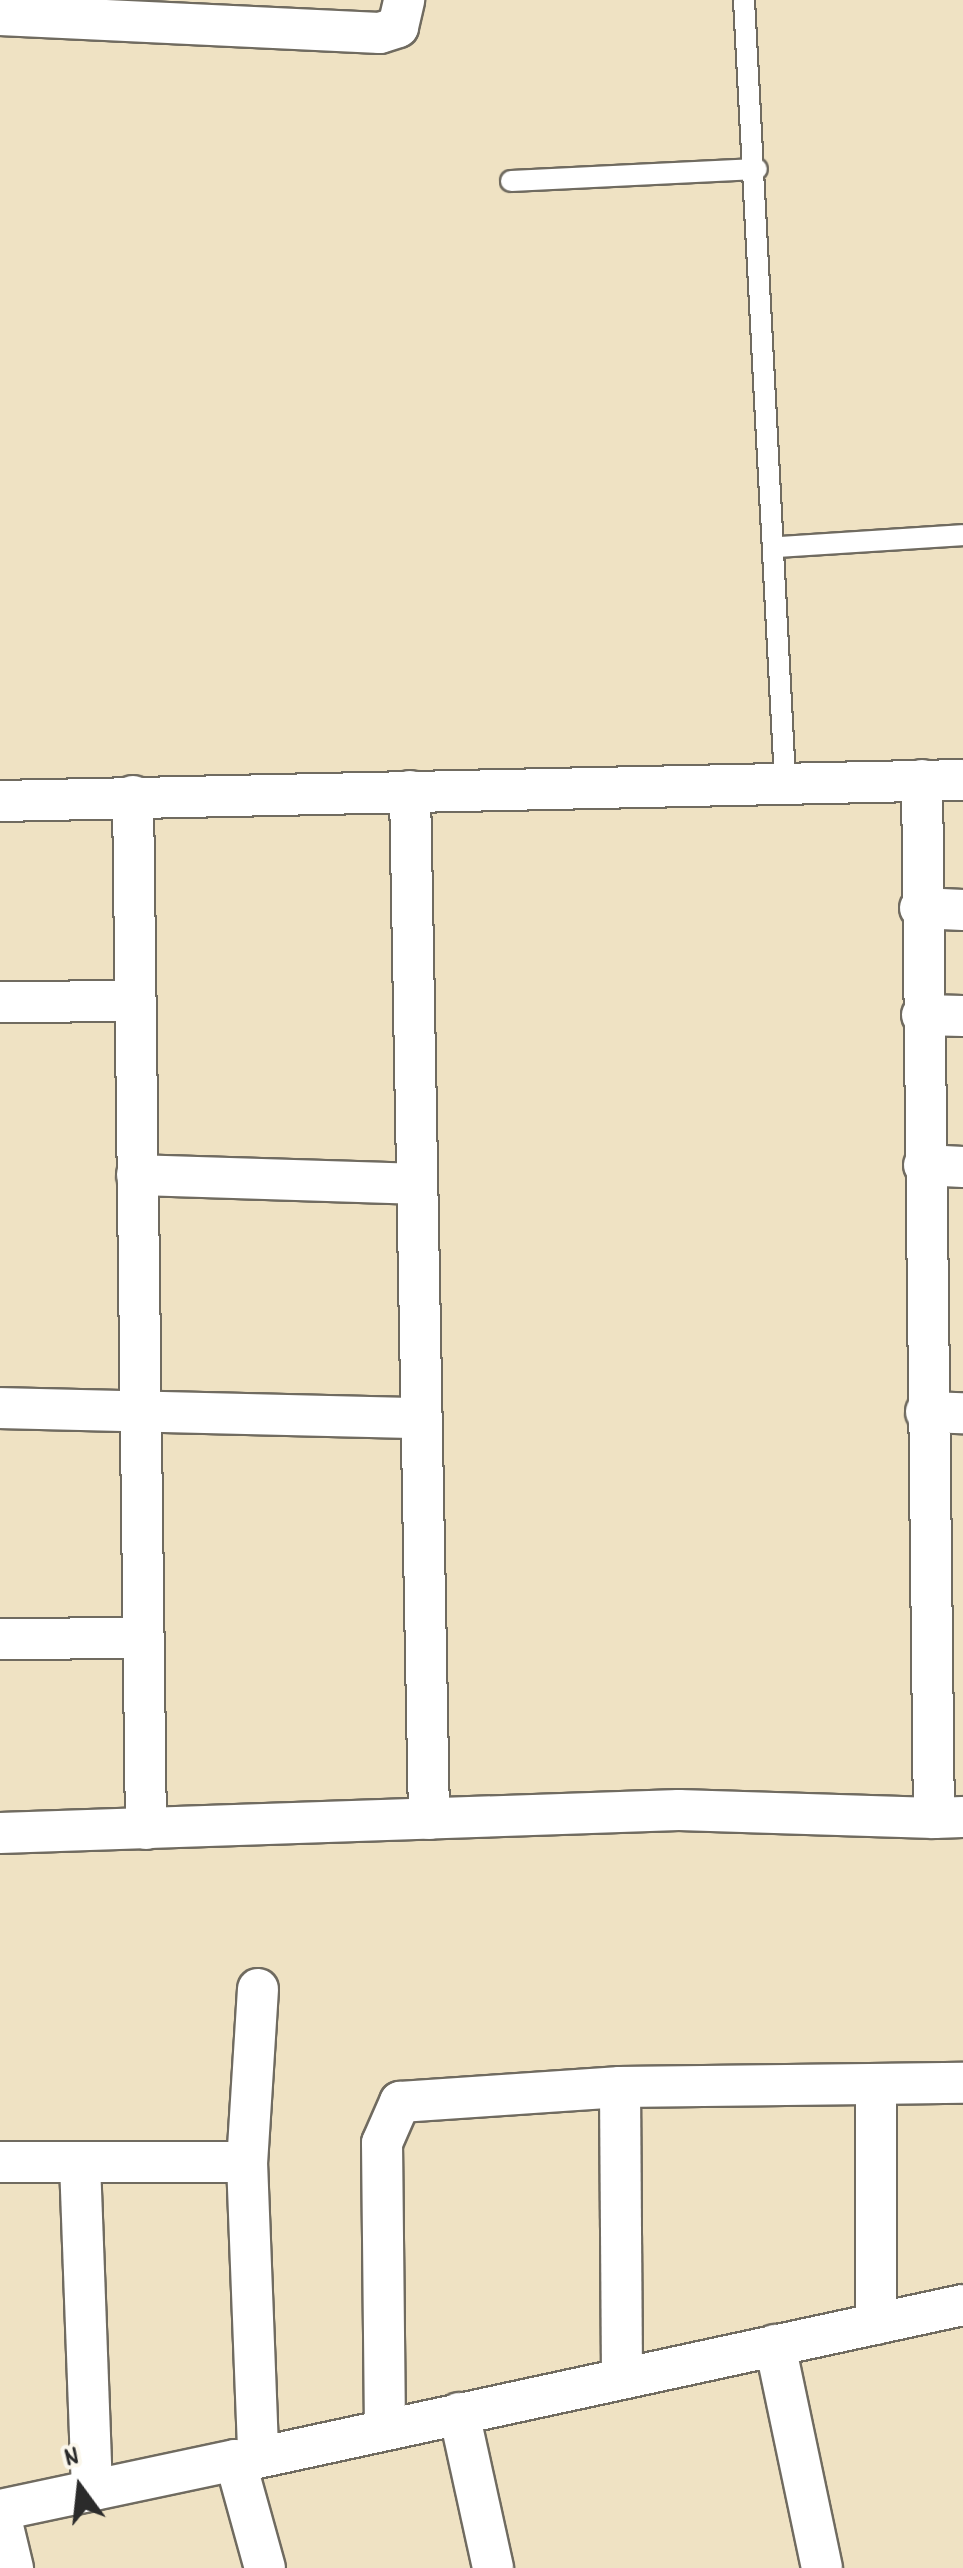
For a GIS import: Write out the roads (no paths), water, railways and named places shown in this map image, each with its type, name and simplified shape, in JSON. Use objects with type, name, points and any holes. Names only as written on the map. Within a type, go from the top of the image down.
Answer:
[{"type":"street","points":[[0,15],[380,33],[398,27],[404,0]]},
{"type":"street","points":[[0,802],[785,780],[963,780]]},
{"type":"street","points":[[0,1833],[680,1810],[949,1817],[944,1166],[922,1015],[922,780]]},
{"type":"street","points":[[410,791],[428,1819]]},
{"type":"street","points":[[133,796],[146,1828]]},
{"type":"street","points":[[920,908],[963,910]]},
{"type":"street","points":[[0,1002],[135,1001]]},
{"type":"street","points":[[922,1015],[963,1016]]},
{"type":"street","points":[[137,1175],[418,1184]]},
{"type":"street","points":[[0,1408],[140,1408],[422,1418]]},
{"type":"street","points":[[0,1639],[143,1638]]},
{"type":"street","points":[[258,1989],[247,2162],[249,2457],[265,2568]]},
{"type":"street","points":[[385,2429],[387,2115],[418,2096],[620,2087],[963,2083]]},
{"type":"street","points":[[876,2084],[876,2324]]},
{"type":"street","points":[[620,2087],[622,2378]]},
{"type":"street","points":[[0,2162],[247,2162]]},
{"type":"street","points":[[80,2163],[92,2492]]},
{"type":"street","points":[[13,2568],[0,2512],[963,2305]]},
{"type":"street","points":[[775,2345],[822,2568]]},
{"type":"street","points":[[459,2413],[493,2568]]},
{"type":"lane","points":[[744,0],[779,547],[785,780]]},
{"type":"lane","points":[[510,181],[757,169]]},
{"type":"lane","points":[[779,547],[963,535]]}]
